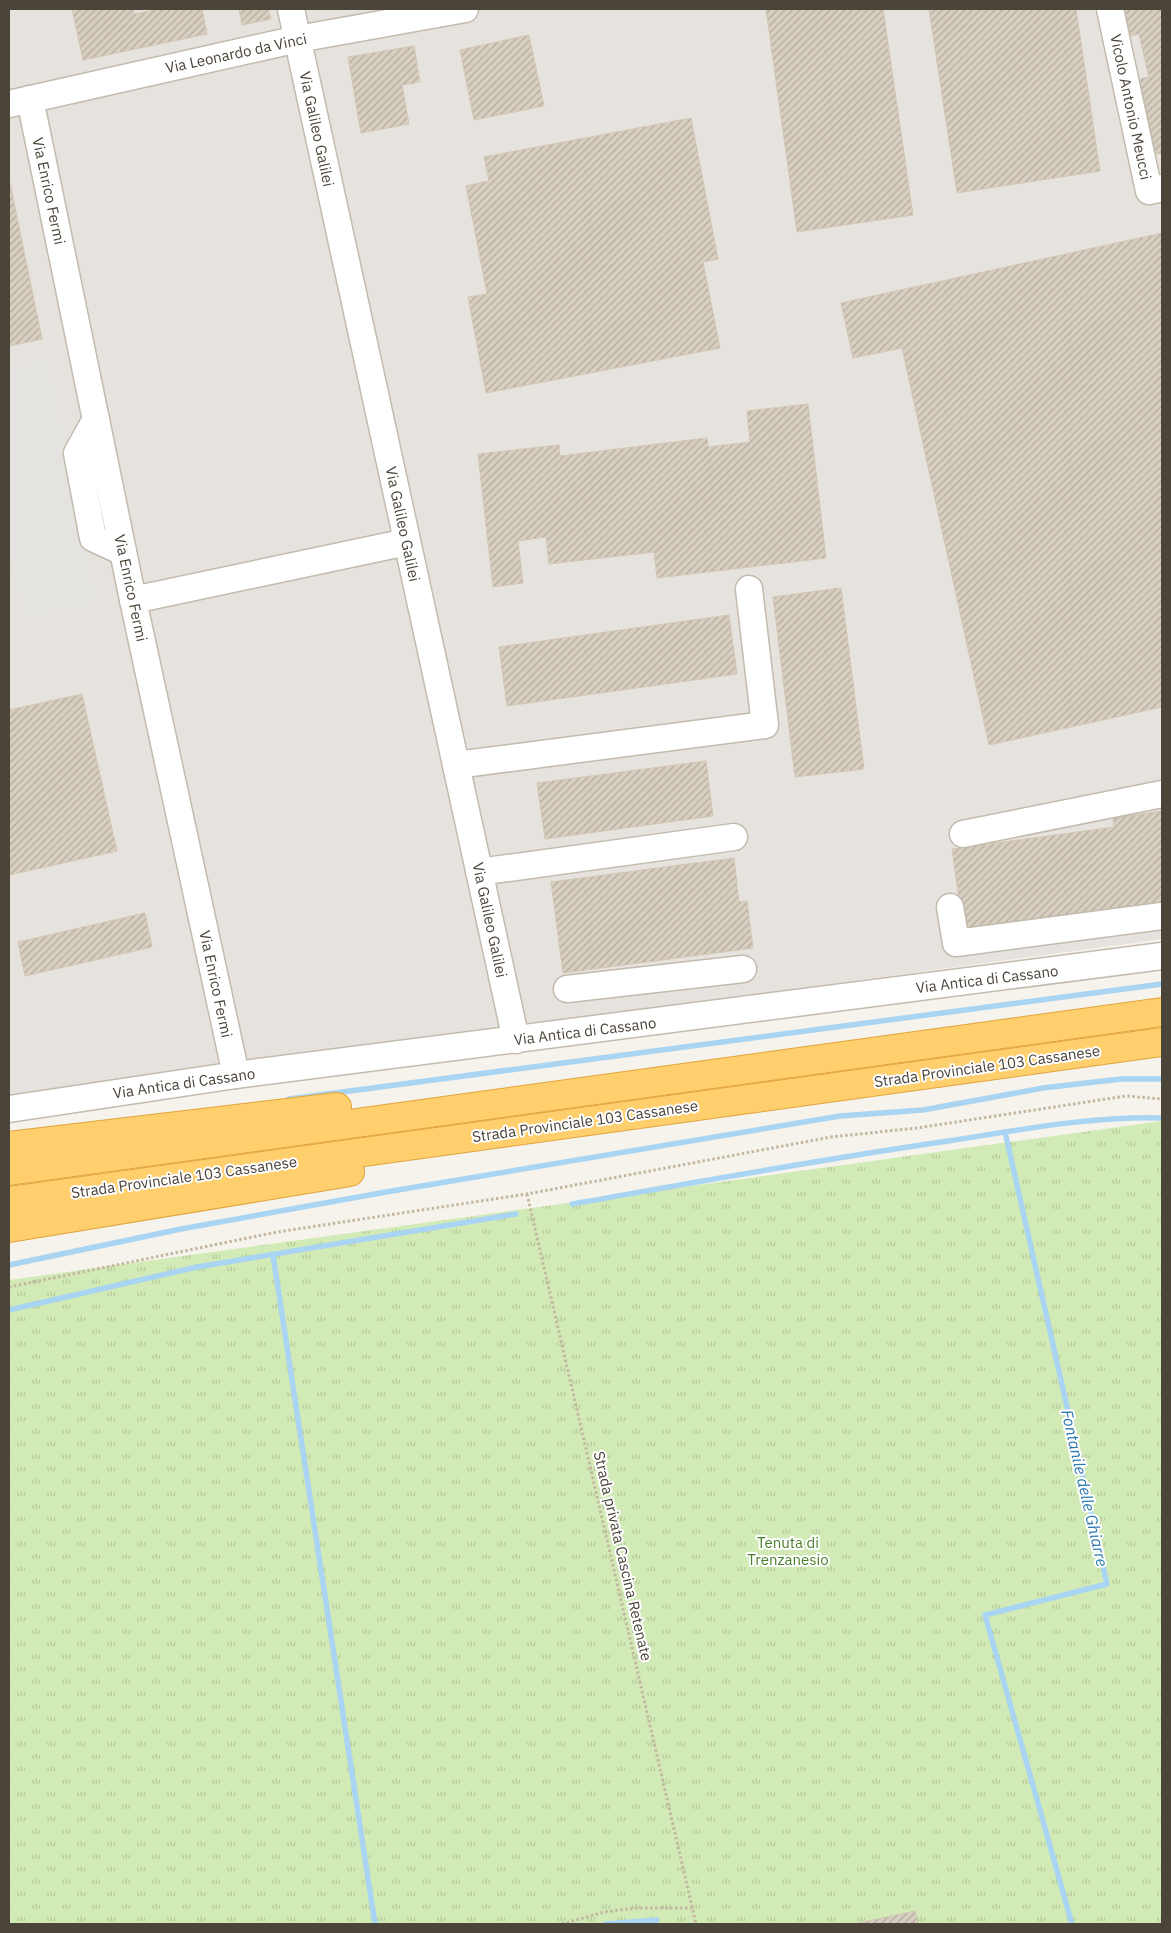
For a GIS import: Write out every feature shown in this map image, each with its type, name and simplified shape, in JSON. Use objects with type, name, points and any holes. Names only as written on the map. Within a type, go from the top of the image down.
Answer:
[{"type":"highway","name":"Strada Provinciale 103 Cassanese","points":[[9,1171],[1162,1012]]},
{"type":"highway","name":"Strada Provinciale 103 Cassanese","points":[[9,1201],[1162,1042]]},
{"type":"highway","points":[[9,1146],[601,1077],[732,1071]]},
{"type":"highway","points":[[9,1228],[515,1146],[787,1094]]},
{"type":"street","name":"Via Galileo Galilei","points":[[291,9],[516,1040]]},
{"type":"street","name":"Via Leonardo da Vinci","points":[[19,101],[298,39],[465,9]]},
{"type":"street","name":"Vicolo Antonio Meucci","points":[[1110,9],[1149,191],[1162,188]]},
{"type":"street","name":"Via Enrico Fermi","points":[[19,101],[96,419],[133,600],[236,1076]]},
{"type":"street","points":[[133,600],[407,542]]},
{"type":"street","points":[[456,765],[766,725],[749,589]]},
{"type":"street","points":[[963,834],[1162,794]]},
{"type":"street","points":[[479,872],[734,837]]},
{"type":"street","points":[[950,906],[956,943],[1162,916]]},
{"type":"street","name":"Via Antica di Cassano","points":[[9,1109],[236,1076],[1162,956]]},
{"type":"street","points":[[567,989],[743,969]]},
{"type":"street","points":[[659,979],[665,1021]]},
{"type":"path","points":[[9,1287],[277,1232],[528,1194],[831,1137],[916,1128],[1119,1097],[1162,1099]]},
{"type":"path","name":"Strada privata Cascina Retenate","points":[[528,1194],[696,1924]]},
{"type":"path","points":[[562,1924],[604,1912],[636,1908],[692,1908]]},
{"type":"shaded area","points":[[9,9],[1162,9],[1162,939],[9,1096]]},
{"type":"shaded area","points":[[50,357],[100,605],[23,621],[9,553],[9,365]]},
{"type":"shaded area","points":[[1122,921],[1124,939],[963,960],[961,942]]},
{"type":"green space","name":"Tenuta di Trenzanesio","points":[[1162,1121],[1162,1924],[9,1924],[9,1280]]},
{"type":"building","points":[[72,9],[133,9],[134,14],[160,9],[202,9],[207,34],[83,60]]},
{"type":"building","points":[[239,9],[268,9],[271,19],[242,25]]},
{"type":"building","points":[[766,9],[883,9],[913,215],[797,232]]},
{"type":"building","points":[[929,9],[1076,9],[1100,171],[957,193]]},
{"type":"building","points":[[1124,9],[1162,9],[1162,153],[1152,155],[1136,80],[1149,77],[1139,34],[1130,36]]},
{"type":"building","points":[[529,35],[544,106],[474,120],[460,50]]},
{"type":"building","points":[[414,46],[420,82],[402,85],[409,124],[361,133],[348,57]]},
{"type":"building","points":[[691,118],[718,259],[703,262],[720,348],[486,393],[468,297],[487,294],[466,186],[489,181],[484,157]]},
{"type":"building","points":[[9,178],[42,339],[9,346]]},
{"type":"building","points":[[1162,233],[1162,707],[989,745],[902,348],[853,358],[841,303]]},
{"type":"building","points":[[808,404],[826,558],[657,578],[654,552],[549,564],[546,537],[518,541],[523,583],[493,587],[478,454],[559,445],[560,456],[707,438],[708,447],[750,442],[747,411]]},
{"type":"building","points":[[841,588],[864,769],[795,777],[773,597]]},
{"type":"building","points":[[729,615],[737,674],[507,706],[499,647]]},
{"type":"building","points":[[82,694],[117,851],[9,875],[9,710]]},
{"type":"building","points":[[706,761],[713,816],[545,839],[537,783]]},
{"type":"building","points":[[1162,811],[1162,902],[963,929],[952,849],[1114,827],[1113,818]]},
{"type":"building","points":[[734,858],[739,902],[747,901],[753,948],[563,973],[551,882]]},
{"type":"building","points":[[145,913],[152,947],[25,976],[18,942]]},
{"type":"building","points":[[915,1911],[918,1924],[854,1924]]},
{"type":"waterway","points":[[289,1099],[1162,984]]},
{"type":"waterway","points":[[9,1265],[181,1229],[386,1192],[840,1116],[923,1110],[1043,1088],[1121,1079],[1162,1079]]},
{"type":"waterway","points":[[572,1204],[807,1163],[1028,1128],[1082,1121],[1162,1118]]},
{"type":"waterway","name":"Fontanile delle Ghiarre","points":[[1005,1132],[1107,1584],[985,1615],[1072,1924]]},
{"type":"waterway","points":[[9,1310],[197,1267],[516,1214]]},
{"type":"waterway","points":[[273,1255],[375,1924]]},
{"type":"waterway","points":[[605,1924],[657,1920]]}]
